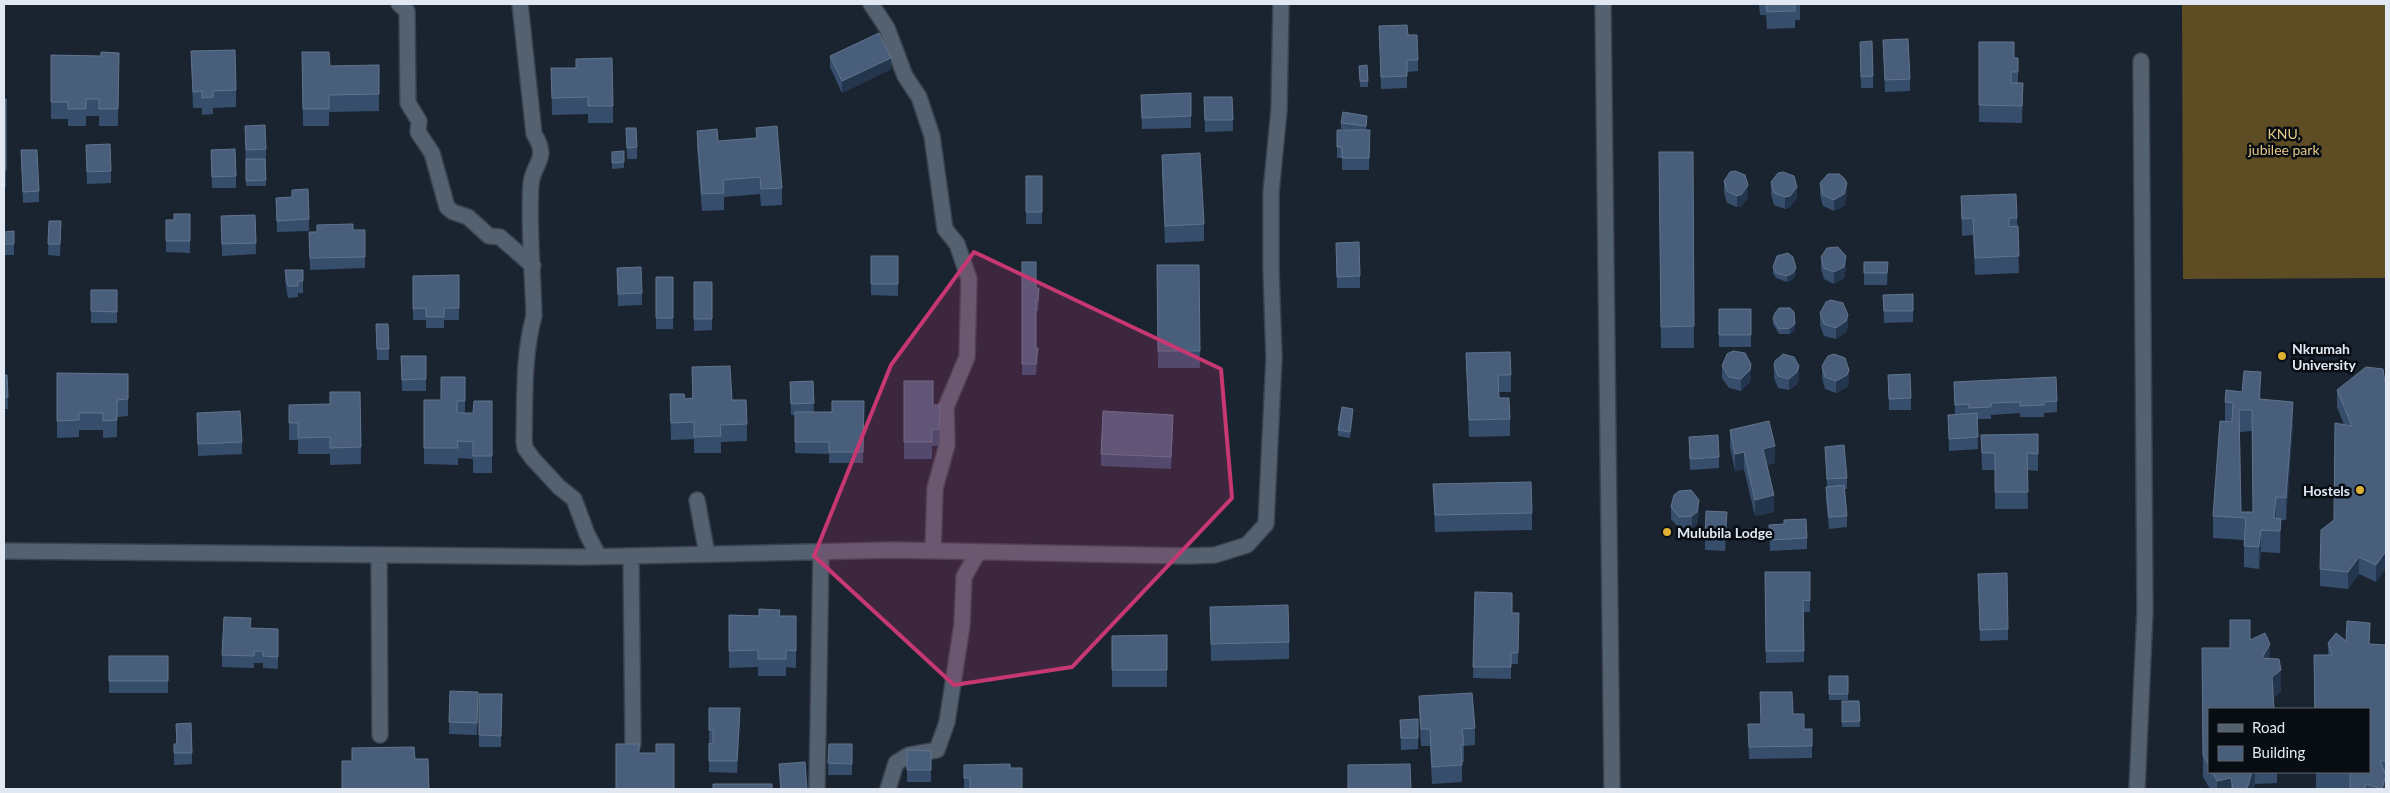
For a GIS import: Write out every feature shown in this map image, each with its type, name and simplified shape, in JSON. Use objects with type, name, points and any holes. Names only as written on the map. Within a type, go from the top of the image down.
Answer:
[{"type":"street","points":[[398,4],[407,10],[408,103],[419,121],[418,132],[432,153],[447,207],[453,212],[468,217],[489,236],[500,237],[533,266]]},
{"type":"street","points":[[520,4],[534,134],[540,143],[540,161],[531,182],[534,316],[530,330],[526,376],[525,448],[559,487],[574,499],[587,534],[599,556]]},
{"type":"street","points":[[871,4],[887,28],[905,76],[919,97],[932,136],[945,229],[957,244],[969,279],[967,357],[946,407],[947,445],[935,488],[933,551]]},
{"type":"street","points":[[4,550],[599,556],[933,551],[1215,555],[1247,545],[1266,524],[1274,358],[1271,192],[1279,110],[1281,4]]},
{"type":"street","points":[[1603,4],[1612,789]]},
{"type":"street","points":[[2137,789],[2145,611],[2141,61]]},
{"type":"street","points":[[697,500],[707,554]]},
{"type":"street","points":[[817,789],[821,552]]},
{"type":"street","points":[[888,789],[896,763],[909,755],[937,750],[945,729],[962,625],[964,577],[978,552]]},
{"type":"street","points":[[379,555],[380,735]]},
{"type":"street","points":[[631,556],[633,744]]},
{"type":"highlighted area","points":[[974,252],[1221,369],[1232,498],[1072,667],[954,685],[814,556],[891,365]]},
{"type":"green space","name":"KNU, jubilee park","points":[[2182,4],[2386,4],[2386,278],[2183,279]]},
{"type":"building","points":[[1766,4],[1795,4],[1795,11],[1767,12]]},
{"type":"building","points":[[1407,25],[1408,35],[1417,35],[1418,60],[1407,60],[1407,76],[1381,77],[1379,26]]},
{"type":"building","points":[[879,33],[891,58],[842,81],[830,56]]},
{"type":"building","points":[[1908,39],[1910,79],[1885,80],[1883,40]]},
{"type":"building","points":[[1872,41],[1873,76],[1861,77],[1860,42]]},
{"type":"building","points":[[1979,42],[2014,42],[2014,58],[2018,58],[2018,72],[2011,72],[2011,83],[2023,83],[2022,106],[1979,105]]},
{"type":"building","points":[[235,50],[236,90],[213,91],[213,97],[202,98],[202,91],[193,92],[191,51]]},
{"type":"building","points":[[101,52],[119,53],[118,109],[99,109],[99,99],[86,99],[86,109],[68,109],[68,102],[51,102],[51,55],[101,56]]},
{"type":"building","points":[[302,52],[329,52],[330,66],[379,65],[379,94],[329,95],[329,109],[303,109]]},
{"type":"building","points":[[612,58],[613,106],[588,106],[588,97],[552,98],[551,68],[576,68],[576,59]]},
{"type":"building","points":[[1367,65],[1368,81],[1360,81],[1359,66]]},
{"type":"building","points":[[1191,93],[1191,116],[1142,118],[1141,95]]},
{"type":"building","points":[[1204,97],[1232,97],[1233,120],[1205,120]]},
{"type":"building","points":[[4,99],[6,99],[6,170],[4,170]]},
{"type":"building","points":[[1343,112],[1367,116],[1366,126],[1341,123]]},
{"type":"building","points":[[265,125],[266,149],[246,150],[245,126]]},
{"type":"building","points":[[777,126],[782,188],[761,189],[760,177],[723,180],[724,193],[702,194],[697,131],[717,129],[718,141],[757,138],[756,128]]},
{"type":"building","points":[[626,128],[636,128],[637,147],[627,148]]},
{"type":"building","points":[[1337,130],[1370,130],[1369,158],[1342,158],[1342,147],[1337,147]]},
{"type":"building","points":[[110,144],[111,171],[87,172],[86,145]]},
{"type":"building","points":[[235,149],[236,176],[212,177],[211,150]]},
{"type":"building","points":[[21,150],[37,150],[39,191],[23,192]]},
{"type":"building","points":[[624,151],[624,162],[612,163],[612,152]]},
{"type":"building","points":[[1659,152],[1693,152],[1694,326],[1661,327]]},
{"type":"building","points":[[1200,153],[1204,224],[1165,226],[1162,155]]},
{"type":"building","points":[[246,159],[265,159],[266,180],[246,181]]},
{"type":"building","points":[[1735,171],[1745,175],[1748,185],[1742,194],[1737,196],[1727,191],[1724,181],[1730,172]]},
{"type":"building","points":[[1783,172],[1794,176],[1797,187],[1790,196],[1785,197],[1774,193],[1771,182],[1778,173]]},
{"type":"building","points":[[1828,174],[1839,174],[1847,183],[1844,194],[1834,200],[1823,195],[1820,183]]},
{"type":"building","points":[[1026,176],[1042,176],[1042,212],[1026,212]]},
{"type":"building","points":[[308,189],[309,219],[277,221],[276,198],[292,197],[292,190]]},
{"type":"building","points":[[2016,194],[2017,218],[2009,218],[2009,227],[2018,226],[2019,256],[1975,258],[1973,218],[1962,219],[1961,196]]},
{"type":"building","points":[[174,214],[190,214],[190,241],[166,241],[166,220],[174,220]]},
{"type":"building","points":[[255,215],[256,243],[222,244],[221,216]]},
{"type":"building","points":[[49,221],[61,221],[60,244],[48,244]]},
{"type":"building","points":[[353,224],[353,230],[365,230],[365,257],[310,258],[309,232],[317,232],[317,225]]},
{"type":"building","points":[[14,231],[14,244],[4,244],[4,232]]},
{"type":"building","points":[[1359,242],[1360,276],[1337,277],[1336,243]]},
{"type":"building","points":[[1838,247],[1846,256],[1844,267],[1834,272],[1824,268],[1821,257],[1827,248]]},
{"type":"building","points":[[1788,253],[1793,257],[1796,268],[1793,273],[1787,276],[1776,273],[1773,267],[1777,256]]},
{"type":"building","points":[[871,256],[898,256],[898,284],[871,284]]},
{"type":"building","points":[[1022,262],[1036,262],[1036,288],[1039,288],[1038,300],[1036,299],[1036,348],[1038,348],[1036,364],[1022,364]]},
{"type":"building","points":[[1864,262],[1888,262],[1887,273],[1864,273]]},
{"type":"building","points":[[1157,265],[1199,265],[1200,351],[1158,351]]},
{"type":"building","points":[[641,267],[642,293],[618,294],[617,268]]},
{"type":"building","points":[[285,270],[303,270],[303,281],[298,281],[298,286],[288,286]]},
{"type":"building","points":[[459,275],[459,308],[444,308],[444,317],[426,317],[426,308],[413,309],[413,276]]},
{"type":"building","points":[[656,277],[673,277],[673,318],[656,318]]},
{"type":"building","points":[[694,282],[712,282],[712,319],[694,319]]},
{"type":"building","points":[[91,290],[117,290],[117,312],[91,311]]},
{"type":"building","points":[[1913,294],[1913,311],[1884,311],[1883,295]]},
{"type":"building","points":[[1831,300],[1843,303],[1848,315],[1846,321],[1836,328],[1824,324],[1820,313],[1826,302]]},
{"type":"building","points":[[1779,308],[1790,308],[1794,312],[1795,324],[1790,328],[1779,329],[1773,319]]},
{"type":"building","points":[[1719,309],[1751,309],[1751,335],[1719,335]]},
{"type":"building","points":[[376,324],[388,324],[389,349],[377,349]]},
{"type":"building","points":[[1733,351],[1745,353],[1751,364],[1750,370],[1741,379],[1729,377],[1722,366],[1727,354]]},
{"type":"building","points":[[1510,352],[1511,375],[1498,375],[1499,398],[1509,398],[1510,419],[1469,420],[1466,353]]},
{"type":"building","points":[[1783,354],[1794,357],[1799,366],[1797,372],[1789,379],[1778,376],[1774,366],[1775,361]]},
{"type":"building","points":[[1834,354],[1845,358],[1849,370],[1847,375],[1836,381],[1825,377],[1822,366],[1828,356]]},
{"type":"building","points":[[401,356],[426,356],[426,379],[402,380]]},
{"type":"building","points":[[730,366],[732,400],[746,400],[747,424],[720,425],[721,436],[694,437],[694,422],[671,423],[670,394],[684,394],[685,399],[693,398],[692,367]]},
{"type":"building","name":"Hostels","points":[[2366,367],[2383,369],[2386,389],[2386,551],[2376,565],[2359,557],[2348,572],[2320,569],[2321,530],[2334,520],[2335,423],[2352,426],[2337,390]]},
{"type":"building","name":"Hostels","points":[[2244,371],[2261,372],[2259,399],[2293,402],[2286,498],[2276,497],[2274,518],[2281,519],[2280,531],[2261,530],[2259,547],[2244,546],[2246,518],[2213,516],[2220,421],[2232,422],[2233,403],[2225,402],[2226,390],[2242,392]],"holes":[[[2239,410],[2252,410],[2253,512],[2241,512]]]},
{"type":"building","points":[[57,373],[128,374],[128,399],[117,400],[117,420],[103,421],[103,413],[79,413],[79,420],[57,421]]},
{"type":"building","points":[[1910,374],[1911,398],[1889,399],[1888,375]]},
{"type":"building","points":[[4,375],[7,375],[8,397],[4,397]]},
{"type":"building","points":[[441,377],[465,377],[465,401],[457,401],[457,413],[473,413],[474,401],[492,401],[492,456],[473,456],[473,442],[457,441],[458,448],[424,448],[424,400],[441,400]]},
{"type":"building","points":[[2056,377],[2057,401],[2044,402],[2044,405],[2020,406],[2020,402],[1991,403],[1991,407],[1969,408],[1969,404],[1955,405],[1954,382]]},
{"type":"building","points":[[813,381],[814,403],[791,404],[790,382]]},
{"type":"building","points":[[904,381],[933,381],[933,405],[940,405],[939,429],[932,429],[932,442],[904,442]]},
{"type":"building","points":[[330,392],[360,392],[361,447],[330,448],[330,437],[298,438],[298,423],[289,423],[289,405],[330,404]]},
{"type":"building","points":[[832,401],[864,401],[863,452],[829,452],[829,442],[795,442],[795,412],[832,412]]},
{"type":"building","points":[[1342,407],[1353,409],[1350,432],[1338,430]]},
{"type":"building","points":[[240,411],[242,442],[198,444],[197,413]]},
{"type":"building","points":[[1103,411],[1173,415],[1171,457],[1101,454]]},
{"type":"building","points":[[1977,413],[1978,437],[1949,439],[1948,415]]},
{"type":"building","points":[[1769,421],[1775,446],[1763,449],[1774,495],[1755,500],[1744,452],[1735,454],[1730,430]]},
{"type":"building","points":[[2038,434],[2038,454],[2027,453],[2028,492],[1995,492],[1995,453],[1982,453],[1981,435]]},
{"type":"building","points":[[1718,435],[1719,457],[1690,459],[1689,437]]},
{"type":"building","points":[[1844,445],[1847,478],[1827,479],[1825,447]]},
{"type":"building","points":[[1531,482],[1532,513],[1435,515],[1433,484]]},
{"type":"building","points":[[1844,485],[1847,516],[1829,517],[1826,487]]},
{"type":"building","points":[[1691,490],[1699,500],[1697,512],[1692,516],[1679,517],[1671,507],[1674,495],[1679,491]]},
{"type":"building","points":[[1706,511],[1727,512],[1725,540],[1705,538]]},
{"type":"building","points":[[1806,519],[1807,538],[1770,540],[1769,525],[1784,524],[1784,520]]},
{"type":"building","points":[[1765,572],[1810,572],[1810,601],[1803,600],[1804,651],[1766,651]]},
{"type":"building","points":[[2007,573],[2008,629],[1980,630],[1978,574]]},
{"type":"building","points":[[1475,592],[1512,593],[1512,613],[1519,613],[1518,653],[1511,653],[1511,667],[1473,667]]},
{"type":"building","points":[[1288,605],[1289,642],[1211,644],[1210,607]]},
{"type":"building","points":[[759,609],[780,610],[779,616],[796,616],[796,651],[786,650],[786,659],[758,659],[758,650],[729,651],[729,615],[759,616]]},
{"type":"building","points":[[224,617],[251,618],[250,628],[278,629],[278,657],[263,656],[263,651],[254,651],[254,656],[222,655]]},
{"type":"building","points":[[2230,620],[2250,620],[2250,640],[2265,633],[2270,644],[2262,658],[2279,659],[2281,670],[2272,677],[2274,708],[2208,708],[2208,764],[2203,755],[2202,648],[2230,648]]},
{"type":"building","points":[[2347,621],[2370,623],[2369,644],[2386,645],[2386,761],[2380,761],[2386,775],[2382,789],[2366,784],[2364,789],[2350,789],[2350,773],[2370,773],[2370,708],[2315,708],[2314,655],[2332,655],[2328,643],[2336,633],[2346,641]]},
{"type":"building","points":[[1167,635],[1167,670],[1112,670],[1112,636]]},
{"type":"building","points":[[109,656],[168,656],[168,681],[109,681]]},
{"type":"building","points":[[1829,676],[1848,676],[1848,694],[1829,694]]},
{"type":"building","points":[[450,691],[478,692],[477,723],[449,722]]},
{"type":"building","points":[[1760,692],[1792,692],[1793,714],[1804,714],[1804,729],[1812,729],[1812,746],[1749,747],[1748,724],[1761,724]]},
{"type":"building","points":[[1472,693],[1475,728],[1462,729],[1464,745],[1461,745],[1462,765],[1432,767],[1430,729],[1421,729],[1419,696]]},
{"type":"building","points":[[479,694],[502,694],[501,736],[479,735]]},
{"type":"building","points":[[1842,701],[1859,701],[1860,721],[1842,722]]},
{"type":"building","points":[[709,708],[740,708],[737,761],[709,761],[709,743],[713,743],[713,730],[709,730]]},
{"type":"building","points":[[1418,719],[1418,738],[1401,738],[1400,720]]},
{"type":"building","points":[[191,723],[192,753],[174,753],[174,744],[177,744],[176,724]]},
{"type":"building","points":[[616,744],[639,744],[639,753],[656,753],[656,744],[674,744],[674,789],[616,789]]},
{"type":"building","points":[[829,744],[852,744],[852,764],[828,763]]},
{"type":"building","points":[[414,747],[415,759],[428,759],[429,789],[342,789],[342,761],[352,761],[352,748]]},
{"type":"building","points":[[907,750],[931,751],[931,770],[907,770]]},
{"type":"building","points":[[805,762],[807,789],[781,789],[779,764]]},
{"type":"building","points":[[1010,764],[1010,768],[1022,768],[1022,789],[970,789],[970,778],[964,778],[964,765]]},
{"type":"building","points":[[1410,764],[1411,789],[1348,789],[1348,765]]},
{"type":"building","points":[[2213,773],[2252,773],[2247,789],[2233,789],[2231,778],[2217,781]]},
{"type":"building","points":[[713,784],[772,784],[772,789],[713,789]]},
{"type":"place","name":"Nkrumah University","points":[[2282,356]]},
{"type":"place","name":"Hostels","points":[[2360,490]]},
{"type":"place","name":"Mulubila Lodge","points":[[1667,532]]}]
